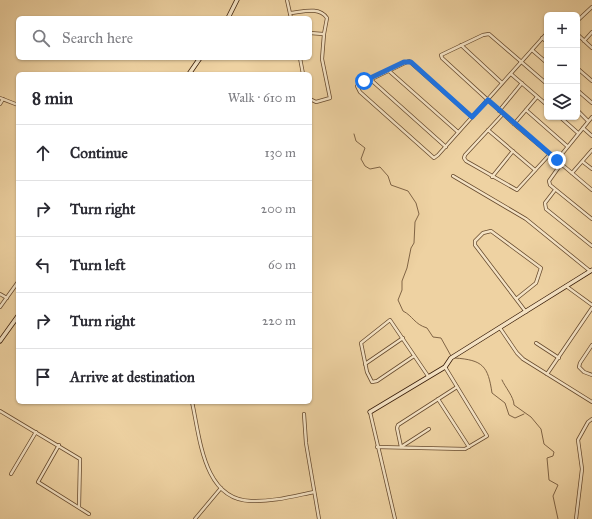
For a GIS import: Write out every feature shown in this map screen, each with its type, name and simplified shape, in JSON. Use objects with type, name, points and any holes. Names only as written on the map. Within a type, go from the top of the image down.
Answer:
[{"type":"street","points":[[229,16],[237,0]]},
{"type":"street","points":[[287,0],[291,16]]},
{"type":"street","points":[[580,18],[592,7]]},
{"type":"street","points":[[290,13],[313,11],[325,14],[327,18],[324,34],[322,68],[330,98],[316,102],[312,100]]},
{"type":"street","points":[[584,41],[592,32]]},
{"type":"street","points":[[312,34],[324,34]]},
{"type":"street","points":[[544,81],[489,34],[483,34],[442,54],[442,58],[499,111],[592,190]]},
{"type":"street","points":[[580,37],[592,48]]},
{"type":"street","points":[[472,117],[411,62],[404,62],[358,85],[358,90],[433,158],[446,147],[542,38]]},
{"type":"street","points":[[461,45],[502,83]]},
{"type":"street","points":[[532,50],[544,60]]},
{"type":"street","points":[[190,72],[199,60]]},
{"type":"street","points":[[300,60],[303,72]]},
{"type":"street","points":[[388,70],[458,132]]},
{"type":"street","points":[[580,71],[592,81]]},
{"type":"street","points":[[511,74],[544,103]]},
{"type":"street","points":[[370,79],[446,147]]},
{"type":"street","points":[[499,111],[522,84]]},
{"type":"street","points":[[580,93],[592,103]]},
{"type":"street","points":[[514,124],[537,97]]},
{"type":"street","points":[[0,104],[1,98],[16,104]]},
{"type":"street","points":[[526,110],[567,146]]},
{"type":"street","points":[[580,113],[588,121]]},
{"type":"street","points":[[503,114],[464,158],[466,161],[517,190],[550,154]]},
{"type":"street","points":[[557,160],[592,117]]},
{"type":"street","points":[[563,120],[578,133]]},
{"type":"street","points":[[583,128],[592,136]]},
{"type":"street","points":[[488,130],[535,170]]},
{"type":"street","points":[[572,173],[592,150]]},
{"type":"street","points":[[492,177],[513,151]]},
{"type":"street","points":[[583,162],[592,169]]},
{"type":"street","points":[[561,164],[549,181],[550,185],[592,219]]},
{"type":"street","points":[[395,519],[370,412],[445,367],[451,358],[591,271],[526,218],[453,176]]},
{"type":"street","points":[[555,190],[545,203],[546,209],[592,246]]},
{"type":"street","points":[[516,299],[536,284],[541,268],[491,231],[487,231],[477,238],[475,245],[516,299],[526,312]]},
{"type":"street","points":[[0,307],[16,285]]},
{"type":"street","points":[[566,286],[592,305]]},
{"type":"street","points":[[0,294],[6,298]]},
{"type":"street","points":[[547,374],[592,308]]},
{"type":"street","points":[[0,342],[16,319]]},
{"type":"street","points":[[414,356],[375,382],[371,380],[365,364],[361,345],[362,340],[390,320],[428,376]]},
{"type":"street","points":[[500,328],[520,356],[592,402]]},
{"type":"street","points":[[365,364],[403,338]]},
{"type":"street","points":[[536,343],[558,358]]},
{"type":"street","points":[[592,345],[579,367],[584,372],[592,375]]},
{"type":"street","points":[[377,447],[463,450],[488,436],[445,367]]},
{"type":"street","points":[[401,447],[397,428],[398,425],[457,387]]},
{"type":"street","points":[[438,399],[469,448]]},
{"type":"street","points":[[192,404],[207,467],[221,488],[233,497],[249,501],[277,499],[314,492]]},
{"type":"street","points":[[0,411],[59,445],[80,459],[79,507]]},
{"type":"street","points":[[304,414],[306,443],[319,519]]},
{"type":"street","points":[[576,519],[582,469],[578,440],[588,422],[592,419]]},
{"type":"street","points":[[401,447],[430,429]]},
{"type":"street","points":[[11,474],[36,432]]},
{"type":"street","points":[[59,445],[38,482],[89,514]]},
{"type":"street","points":[[196,519],[221,488]]},
{"type":"waterway","points":[[354,134],[356,141],[365,148],[361,159],[365,166],[370,169],[380,167],[388,176],[391,185],[408,191],[416,203],[419,214],[415,222],[414,243],[411,248],[407,268],[402,281],[402,290],[398,300],[403,311],[416,322],[427,328],[433,337],[441,338],[451,356]]},
{"type":"waterway","points":[[455,358],[472,361],[482,366],[488,376],[492,393],[505,403],[509,415],[515,418],[524,414]]},
{"type":"waterway","points":[[502,380],[511,395],[514,405],[531,417],[541,429],[544,444],[554,452],[553,456],[547,458],[549,480],[558,485],[553,496],[558,519]]},
{"type":"route","points":[[364,81],[409,61],[472,117],[488,100],[557,160]]}]
